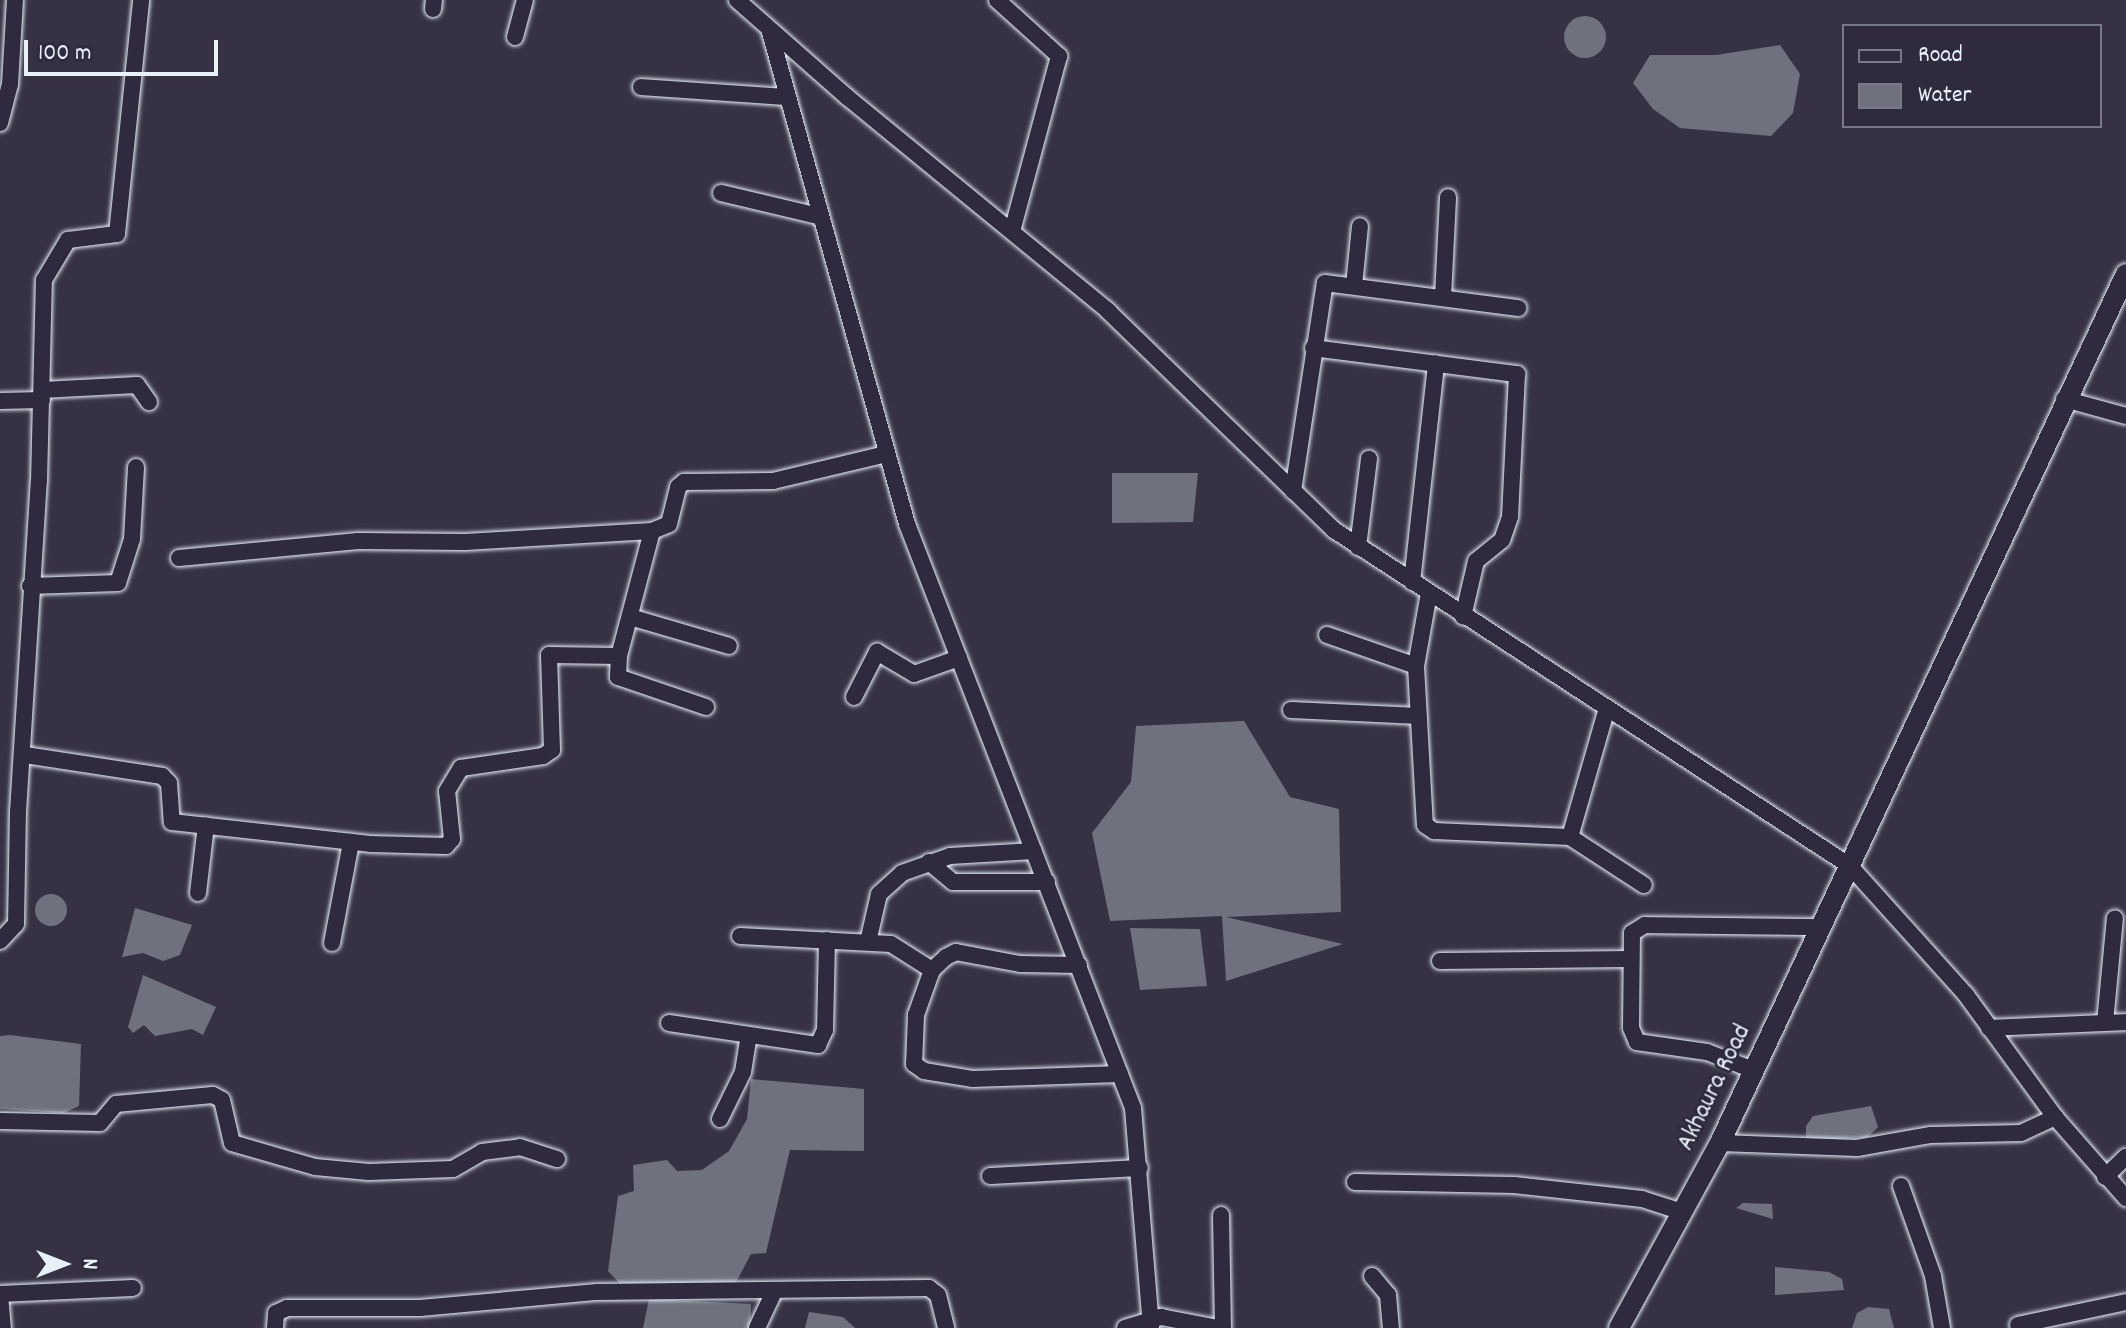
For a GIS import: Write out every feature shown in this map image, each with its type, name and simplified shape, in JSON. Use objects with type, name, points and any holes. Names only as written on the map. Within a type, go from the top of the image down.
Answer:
[{"type":"main road","name":"Akhaura Road","points":[[1619,1328],[1720,1143],[2064,399],[2126,274]]},
{"type":"street","points":[[0,123],[10,84],[15,0]]},
{"type":"street","points":[[0,941],[16,924],[8,853],[25,755],[30,586],[42,395],[43,291],[49,264],[68,240],[117,234],[141,0]]},
{"type":"street","points":[[515,37],[525,0]]},
{"type":"street","points":[[737,0],[784,44],[1119,320],[1293,491],[1358,547],[1850,866],[1908,927],[2055,1117],[2126,1198]]},
{"type":"street","points":[[997,0],[1059,56],[1012,231]]},
{"type":"street","points":[[770,31],[785,97],[886,454],[959,658],[1079,965],[1136,1123],[1150,1323]]},
{"type":"street","points":[[641,87],[785,97]]},
{"type":"street","points":[[721,193],[818,216]]},
{"type":"street","points":[[1443,297],[1448,197]]},
{"type":"street","points":[[1354,286],[1360,226]]},
{"type":"street","points":[[1293,491],[1323,285],[1354,286],[1518,308]]},
{"type":"street","points":[[1313,348],[1511,371],[1519,382],[1507,530],[1476,561],[1463,617]]},
{"type":"street","points":[[1412,582],[1436,363]]},
{"type":"street","points":[[0,401],[137,385],[149,402]]},
{"type":"street","points":[[2064,399],[2126,416]]},
{"type":"street","points":[[179,558],[358,541],[554,539],[652,531],[669,524],[678,487],[684,482],[773,481],[886,454]]},
{"type":"street","points":[[1358,547],[1369,459]]},
{"type":"street","points":[[30,586],[118,583],[132,539],[136,467]]},
{"type":"street","points":[[652,531],[619,656],[618,677],[706,707]]},
{"type":"street","points":[[1429,593],[1416,666],[1428,829],[1570,837],[1644,885]]},
{"type":"street","points":[[630,617],[729,646]]},
{"type":"street","points":[[1327,635],[1416,666]]},
{"type":"street","points":[[854,697],[877,652],[914,674],[959,658]]},
{"type":"street","points":[[25,755],[162,776],[169,783],[170,820],[351,842],[448,845],[447,791],[461,768],[543,756],[552,750],[549,655],[619,656]]},
{"type":"street","points":[[1570,837],[1607,708]]},
{"type":"street","points":[[1291,710],[1419,716]]},
{"type":"street","points":[[198,893],[206,825]]},
{"type":"street","points":[[332,943],[351,842]]},
{"type":"street","points":[[868,942],[883,888],[929,862],[1034,851]]},
{"type":"street","points":[[929,862],[953,882],[1047,882]]},
{"type":"street","points":[[2105,1023],[2115,918]]},
{"type":"street","points":[[1753,1070],[1707,1052],[1637,1042],[1631,1028],[1632,933],[1645,925],[1820,927]]},
{"type":"street","points":[[740,936],[868,942],[900,948],[932,970]]},
{"type":"street","points":[[669,1023],[749,1036],[821,1042],[827,940]]},
{"type":"street","points":[[1079,965],[1020,964],[956,952],[932,970],[913,1034],[913,1058],[919,1069],[973,1079],[1120,1074]]},
{"type":"street","points":[[1440,961],[1630,959]]},
{"type":"street","points":[[1989,1028],[2126,1022]]},
{"type":"street","points":[[720,1119],[743,1072],[749,1036]]},
{"type":"street","points":[[0,1121],[100,1123],[116,1104],[213,1095],[222,1100],[232,1143],[315,1167],[369,1172],[453,1169],[482,1152],[520,1147],[557,1159]]},
{"type":"street","points":[[1720,1143],[1857,1148],[1931,1135],[2021,1133],[2055,1117]]},
{"type":"street","points":[[2105,1177],[2122,1160]]},
{"type":"street","points":[[990,1176],[1140,1168]]},
{"type":"street","points":[[1355,1182],[1514,1185],[1642,1199],[1682,1212]]},
{"type":"street","points":[[1901,1186],[1933,1276],[1942,1328]]},
{"type":"street","points":[[1125,1328],[1150,1323],[1220,1328],[1221,1215]]},
{"type":"street","points":[[1372,1276],[1388,1295],[1391,1328]]},
{"type":"street","points":[[2,1319],[0,1294],[133,1288]]},
{"type":"street","points":[[275,1328],[276,1313],[287,1308],[420,1308],[597,1292],[929,1288],[938,1295],[946,1328]]},
{"type":"street","points":[[757,1328],[774,1292]]},
{"type":"street","points":[[2018,1325],[2126,1302]]},
{"type":"water","points":[[1585,16],[1600,22],[1606,37],[1600,52],[1585,58],[1570,52],[1564,37],[1570,22]]},
{"type":"water","points":[[1780,45],[1800,74],[1793,113],[1771,136],[1680,128],[1653,109],[1633,83],[1650,55],[1716,55]]},
{"type":"water","points":[[1112,473],[1198,473],[1193,522],[1112,523]]},
{"type":"water","points":[[1244,721],[1290,797],[1339,809],[1341,912],[1226,917],[1343,944],[1226,981],[1222,916],[1110,921],[1092,833],[1131,782],[1136,726]]},
{"type":"water","points":[[51,894],[63,898],[67,910],[63,922],[51,926],[39,922],[35,910],[39,898]]},
{"type":"water","points":[[135,908],[192,925],[180,955],[163,961],[143,953],[122,957]]},
{"type":"water","points":[[1130,928],[1200,929],[1207,986],[1140,990]]},
{"type":"water","points":[[143,975],[216,1007],[203,1035],[192,1029],[155,1036],[144,1025],[133,1033],[128,1027]]},
{"type":"water","points":[[0,1036],[81,1044],[79,1106],[64,1113],[0,1109]]},
{"type":"water","points":[[751,1079],[864,1089],[864,1151],[790,1150],[766,1253],[751,1254],[734,1286],[620,1284],[608,1271],[618,1196],[634,1191],[633,1165],[667,1160],[677,1171],[702,1170],[729,1151],[747,1119]]},
{"type":"water","points":[[1871,1106],[1878,1127],[1868,1137],[1806,1141],[1806,1126],[1813,1116]]},
{"type":"water","points":[[1743,1203],[1772,1204],[1773,1219],[1736,1208]]},
{"type":"water","points":[[1775,1267],[1829,1272],[1842,1279],[1844,1290],[1775,1295]]},
{"type":"water","points":[[649,1299],[751,1304],[750,1328],[643,1328]]},
{"type":"water","points":[[1868,1307],[1889,1309],[1894,1328],[1852,1328],[1857,1313]]},
{"type":"water","points":[[809,1312],[843,1317],[855,1328],[805,1328]]}]
